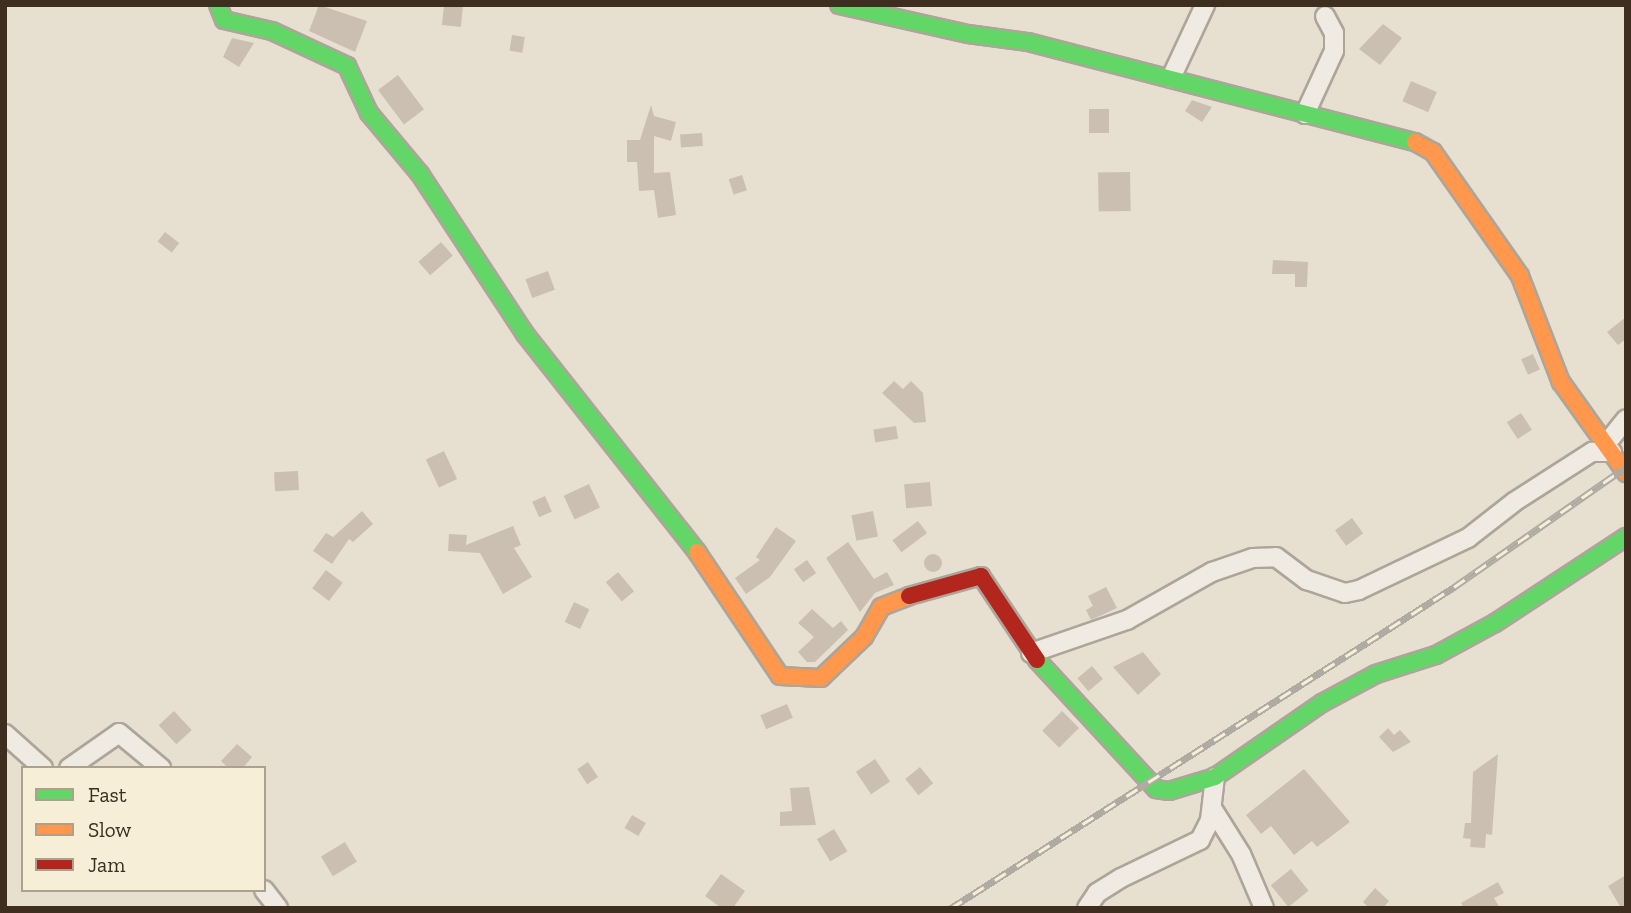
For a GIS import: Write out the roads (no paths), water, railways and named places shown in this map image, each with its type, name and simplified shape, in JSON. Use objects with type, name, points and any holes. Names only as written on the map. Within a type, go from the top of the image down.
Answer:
[{"type":"street","points":[[218,5],[224,20],[272,31],[347,66],[369,113],[419,174],[525,334],[556,368],[717,578],[780,676],[821,678],[864,636],[881,607],[972,576],[985,580],[1031,653],[1156,789],[1169,791],[1214,777],[1322,703],[1376,674],[1436,655],[1459,643],[1626,537]]},
{"type":"street","points":[[839,5],[968,34],[1028,42],[1411,140],[1439,158],[1520,276],[1561,382],[1626,473]]},
{"type":"street","points":[[1171,78],[1205,5]]},
{"type":"street","points":[[1305,114],[1334,51],[1334,33],[1325,16]]},
{"type":"street","points":[[1031,653],[1127,620],[1212,572],[1253,558],[1276,557],[1307,580],[1345,593],[1359,590],[1468,538],[1514,502],[1592,452],[1609,448],[1626,419]]},
{"type":"street","points":[[72,766],[119,733],[159,766]]},
{"type":"street","points":[[5,734],[41,766]]},
{"type":"street","points":[[1087,908],[1097,893],[1121,878],[1200,840],[1212,808],[1214,777]]},
{"type":"street","points":[[1212,808],[1241,854],[1264,908]]},
{"type":"street","points":[[266,892],[278,908]]},
{"type":"railway","points":[[951,908],[1454,587],[1626,467]]}]
